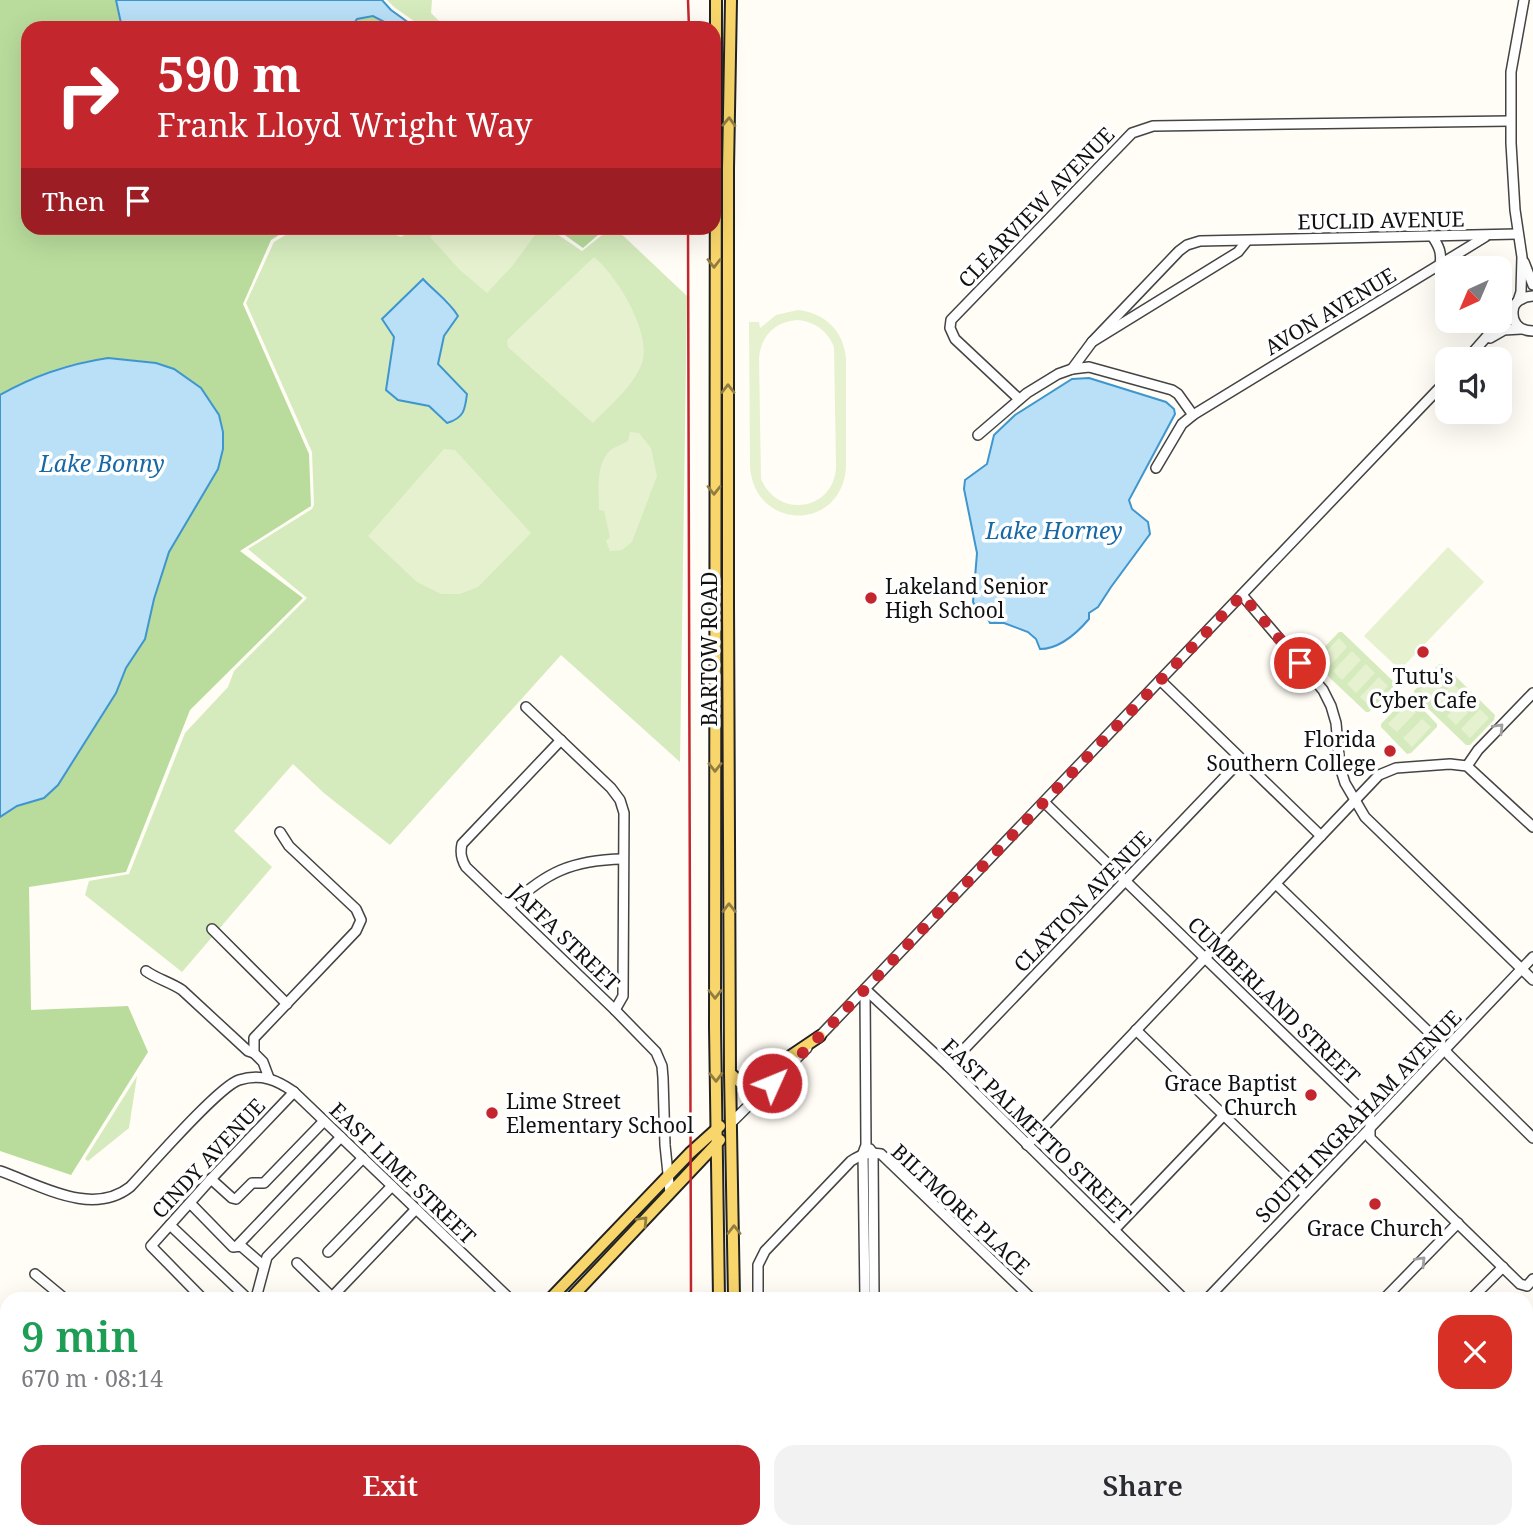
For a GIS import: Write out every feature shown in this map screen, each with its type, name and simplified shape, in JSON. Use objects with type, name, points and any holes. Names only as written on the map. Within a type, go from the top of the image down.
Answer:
[{"type":"main road","name":"BARTOW ROAD","points":[[716,0],[716,21]]},
{"type":"main road","name":"BARTOW ROAD","points":[[731,0],[728,168],[728,604],[734,1292]]},
{"type":"main road","name":"BARTOW ROAD","points":[[716,235],[719,1292]]},
{"type":"main road","points":[[730,1073],[741,1084],[754,1087],[783,1061],[820,1036]]},
{"type":"main road","points":[[557,1292],[717,1127],[731,1123]]},
{"type":"main road","points":[[577,1292],[718,1142],[731,1123]]},
{"type":"street","points":[[1524,0],[1511,72],[1510,121],[1517,234],[1522,257],[1533,285]]},
{"type":"street","points":[[721,23],[731,23]]},
{"type":"street","name":"CLEARVIEW AVENUE","points":[[1019,398],[955,340],[950,328],[951,320],[1132,133],[1153,126],[1510,121]]},
{"type":"street","name":"EUCLID AVENUE","points":[[1072,369],[1092,342],[1179,251],[1200,241],[1485,237],[1517,234]]},
{"type":"street","points":[[1432,236],[1439,246],[1441,256]]},
{"type":"street","name":"AVON AVENUE","points":[[1454,256],[1485,237]]},
{"type":"street","name":"EUCLID AVENUE","points":[[1092,342],[1238,253],[1246,242]]},
{"type":"street","points":[[1522,257],[1521,292],[1513,318],[1529,331]]},
{"type":"street","name":"AVON AVENUE","points":[[1156,468],[1182,424],[1193,415],[1435,268]]},
{"type":"street","points":[[1478,347],[1516,303],[1525,296],[1533,296]]},
{"type":"street","points":[[1485,340],[1504,330],[1529,331]]},
{"type":"street","points":[[978,435],[1019,398],[1058,374],[1089,367],[1172,390],[1193,415]]},
{"type":"street","points":[[731,1123],[820,1036],[1435,393]]},
{"type":"street","points":[[1242,595],[1323,690],[1336,723],[1342,775],[1366,817],[1533,980]]},
{"type":"street","points":[[715,604],[728,604]]},
{"type":"street","points":[[1160,680],[1321,836]]},
{"type":"street","points":[[1467,766],[1483,745],[1533,693]]},
{"type":"street","points":[[527,707],[611,788],[620,800],[624,813],[623,996],[615,1010]]},
{"type":"street","name":"JAFFA STREET","points":[[561,740],[462,844],[460,852],[466,867],[656,1052],[662,1066],[670,1193]]},
{"type":"street","name":"CLAYTON AVENUE","points":[[948,1066],[1241,760]]},
{"type":"street","points":[[1027,1145],[1379,775],[1396,768],[1450,764],[1467,766],[1533,827]]},
{"type":"street","name":"CUMBERLAND STREET","points":[[1044,802],[1370,1118],[1370,1138],[1520,1284],[1530,1283]]},
{"type":"street","points":[[254,1053],[254,1038],[356,931],[361,920],[356,909],[289,846],[279,832]]},
{"type":"street","points":[[509,907],[535,884],[562,868],[596,860],[623,859]]},
{"type":"street","points":[[1276,884],[1533,1138]]},
{"type":"street","points":[[212,929],[287,1004]]},
{"type":"street","name":"SOUTH INGRAHAM AVENUE","points":[[1214,1292],[1533,957]]},
{"type":"street","points":[[0,1171],[90,1201],[116,1197],[127,1190],[229,1085],[255,1077],[270,1078],[263,1062],[254,1053],[248,1051],[182,990],[146,971]]},
{"type":"street","points":[[865,989],[869,1265],[873,1292]]},
{"type":"street","name":"EAST PALMETTO STREET","points":[[865,989],[948,1066],[1177,1292]]},
{"type":"street","points":[[1136,1030],[1306,1195]]},
{"type":"street","name":"EAST LIME STREET","points":[[270,1078],[294,1093],[503,1292]]},
{"type":"street","name":"CINDY AVENUE","points":[[196,1292],[151,1246],[294,1093]]},
{"type":"street","points":[[1114,1230],[1224,1115]]},
{"type":"street","points":[[211,1179],[236,1199],[252,1183],[264,1183],[324,1121]]},
{"type":"street","points":[[237,1246],[341,1137]]},
{"type":"street","points":[[758,1292],[758,1265],[761,1257],[851,1161],[867,1150]]},
{"type":"street","name":"BILTMORE PLACE","points":[[867,1150],[881,1154],[1023,1292]]},
{"type":"street","points":[[258,1292],[267,1257],[363,1158]]},
{"type":"street","points":[[328,1252],[392,1186]]},
{"type":"street","points":[[190,1203],[233,1247],[241,1246],[264,1266]]},
{"type":"street","points":[[337,1292],[416,1209]]},
{"type":"street","points":[[1391,1292],[1458,1223]]},
{"type":"street","points":[[170,1225],[241,1292]]},
{"type":"street","points":[[297,1263],[325,1292]]},
{"type":"street","points":[[866,1292],[869,1265]]},
{"type":"street","points":[[1478,1292],[1503,1267]]},
{"type":"street","points":[[35,1274],[57,1292]]},
{"type":"street","points":[[1018,1288],[1018,1292]]},
{"type":"green space","points":[[0,0],[116,0],[120,21],[21,21],[21,235],[279,235],[271,240],[243,304],[309,454],[311,506],[240,551],[303,598],[190,710],[126,872],[29,887],[31,1010],[128,1006],[148,1052],[71,1175],[0,1151],[0,817],[17,806],[44,798],[58,785],[116,693],[126,668],[145,639],[169,552],[218,469],[156,363],[93,360],[38,376],[0,395]]},
{"type":"green space","points":[[387,0],[432,0],[431,13],[439,21],[414,21]]},
{"type":"green space","points":[[374,16],[383,21],[356,21]]},
{"type":"green space","points":[[286,235],[558,235],[582,251],[602,235],[622,235],[687,296],[680,762],[561,655],[390,845],[325,794],[293,764],[234,831],[272,867],[219,929],[212,923],[206,929],[213,936],[182,972],[85,895],[89,881],[129,874],[185,733],[228,687],[234,671],[307,598],[248,549],[312,509],[314,505],[312,452],[246,303],[274,242]],"holes":[[[423,279],[449,302],[458,316],[444,336],[438,365],[467,394],[447,423],[429,406],[386,390],[394,336],[382,318]]]},
{"type":"green space","points":[[535,235],[513,265],[487,293],[460,270],[430,237]]},
{"type":"green space","points":[[565,235],[598,235],[583,248]]},
{"type":"green space","points":[[594,257],[613,277],[630,306],[642,336],[644,351],[642,363],[633,380],[593,423],[508,347],[507,340]]},
{"type":"green space","points":[[798,310],[825,319],[837,332],[846,359],[846,468],[841,489],[830,504],[815,513],[798,516],[781,512],[766,503],[755,488],[750,467],[749,322],[759,322],[760,328],[776,315]],"holes":[[[804,321],[824,332],[834,347],[836,468],[833,482],[825,493],[804,505],[779,500],[769,492],[761,479],[759,358],[763,343],[771,331],[782,323]]]},
{"type":"green space","points":[[630,432],[639,433],[651,448],[657,476],[632,542],[622,550],[610,551],[606,541],[610,537],[604,511],[599,510],[600,469],[612,449],[628,441]]},
{"type":"green space","points":[[444,449],[455,450],[531,533],[478,587],[460,594],[441,594],[417,582],[368,536]]},
{"type":"green space","points":[[1448,547],[1484,582],[1400,670],[1364,636]]},
{"type":"green space","points":[[1339,632],[1394,682],[1394,686],[1369,712],[1313,662]]},
{"type":"green space","points":[[1339,638],[1347,647],[1329,667],[1320,658]]},
{"type":"green space","points":[[1352,651],[1361,660],[1342,680],[1333,671]]},
{"type":"green space","points":[[1366,664],[1375,673],[1356,693],[1347,684]]},
{"type":"green space","points":[[1439,664],[1443,664],[1495,715],[1494,720],[1470,745],[1466,745],[1414,695],[1414,691]]},
{"type":"green space","points":[[1439,670],[1448,679],[1429,699],[1420,690]]},
{"type":"green space","points":[[1379,677],[1388,686],[1369,706],[1360,697]]},
{"type":"green space","points":[[1453,683],[1461,692],[1442,712],[1434,703]]},
{"type":"green space","points":[[1466,696],[1475,705],[1456,725],[1447,716]]},
{"type":"green space","points":[[1407,697],[1411,697],[1437,727],[1407,754],[1381,724]]},
{"type":"green space","points":[[1407,704],[1416,712],[1397,732],[1388,724]]},
{"type":"green space","points":[[1480,709],[1489,718],[1470,738],[1461,729]]},
{"type":"green space","points":[[1422,719],[1431,727],[1412,747],[1403,738]]},
{"type":"green space","points":[[137,1076],[129,1128],[88,1161],[85,1159]]},
{"type":"water","points":[[116,0],[382,0],[406,21],[383,21],[373,16],[356,21],[120,21]]},
{"type":"water","points":[[423,279],[458,316],[444,336],[438,364],[467,394],[463,413],[447,423],[429,406],[398,400],[386,390],[394,337],[382,319]]},
{"type":"water","name":"Lake Bonny","points":[[108,358],[156,363],[174,369],[201,388],[219,415],[223,449],[218,469],[169,552],[145,639],[126,668],[116,693],[58,785],[44,798],[17,806],[0,817],[0,395],[52,371]]},
{"type":"water","name":"Lake Horney","points":[[1089,378],[1166,402],[1174,409],[1175,414],[1129,500],[1132,509],[1148,522],[1150,534],[1098,607],[1089,613],[1089,619],[1061,643],[1040,649],[1036,639],[1028,632],[1004,623],[990,623],[973,602],[977,553],[964,489],[965,480],[987,464],[994,435],[1015,415],[1072,379]]},
{"type":"railway","points":[[688,0],[689,21]]},
{"type":"railway","points":[[688,235],[691,1292]]},
{"type":"place","name":"Lakeland Senior High School","points":[[871,598]]},
{"type":"place","name":"Tutu's Cyber Cafe","points":[[1423,652]]},
{"type":"place","name":"Florida Southern College","points":[[1390,751]]},
{"type":"place","name":"Grace Baptist Church","points":[[1311,1095]]},
{"type":"place","name":"Lime Street Elementary School","points":[[492,1113]]},
{"type":"place","name":"Grace Church","points":[[1375,1204]]},
{"type":"route","points":[[772,1083],[829,1027],[1242,595],[1300,663]]}]
